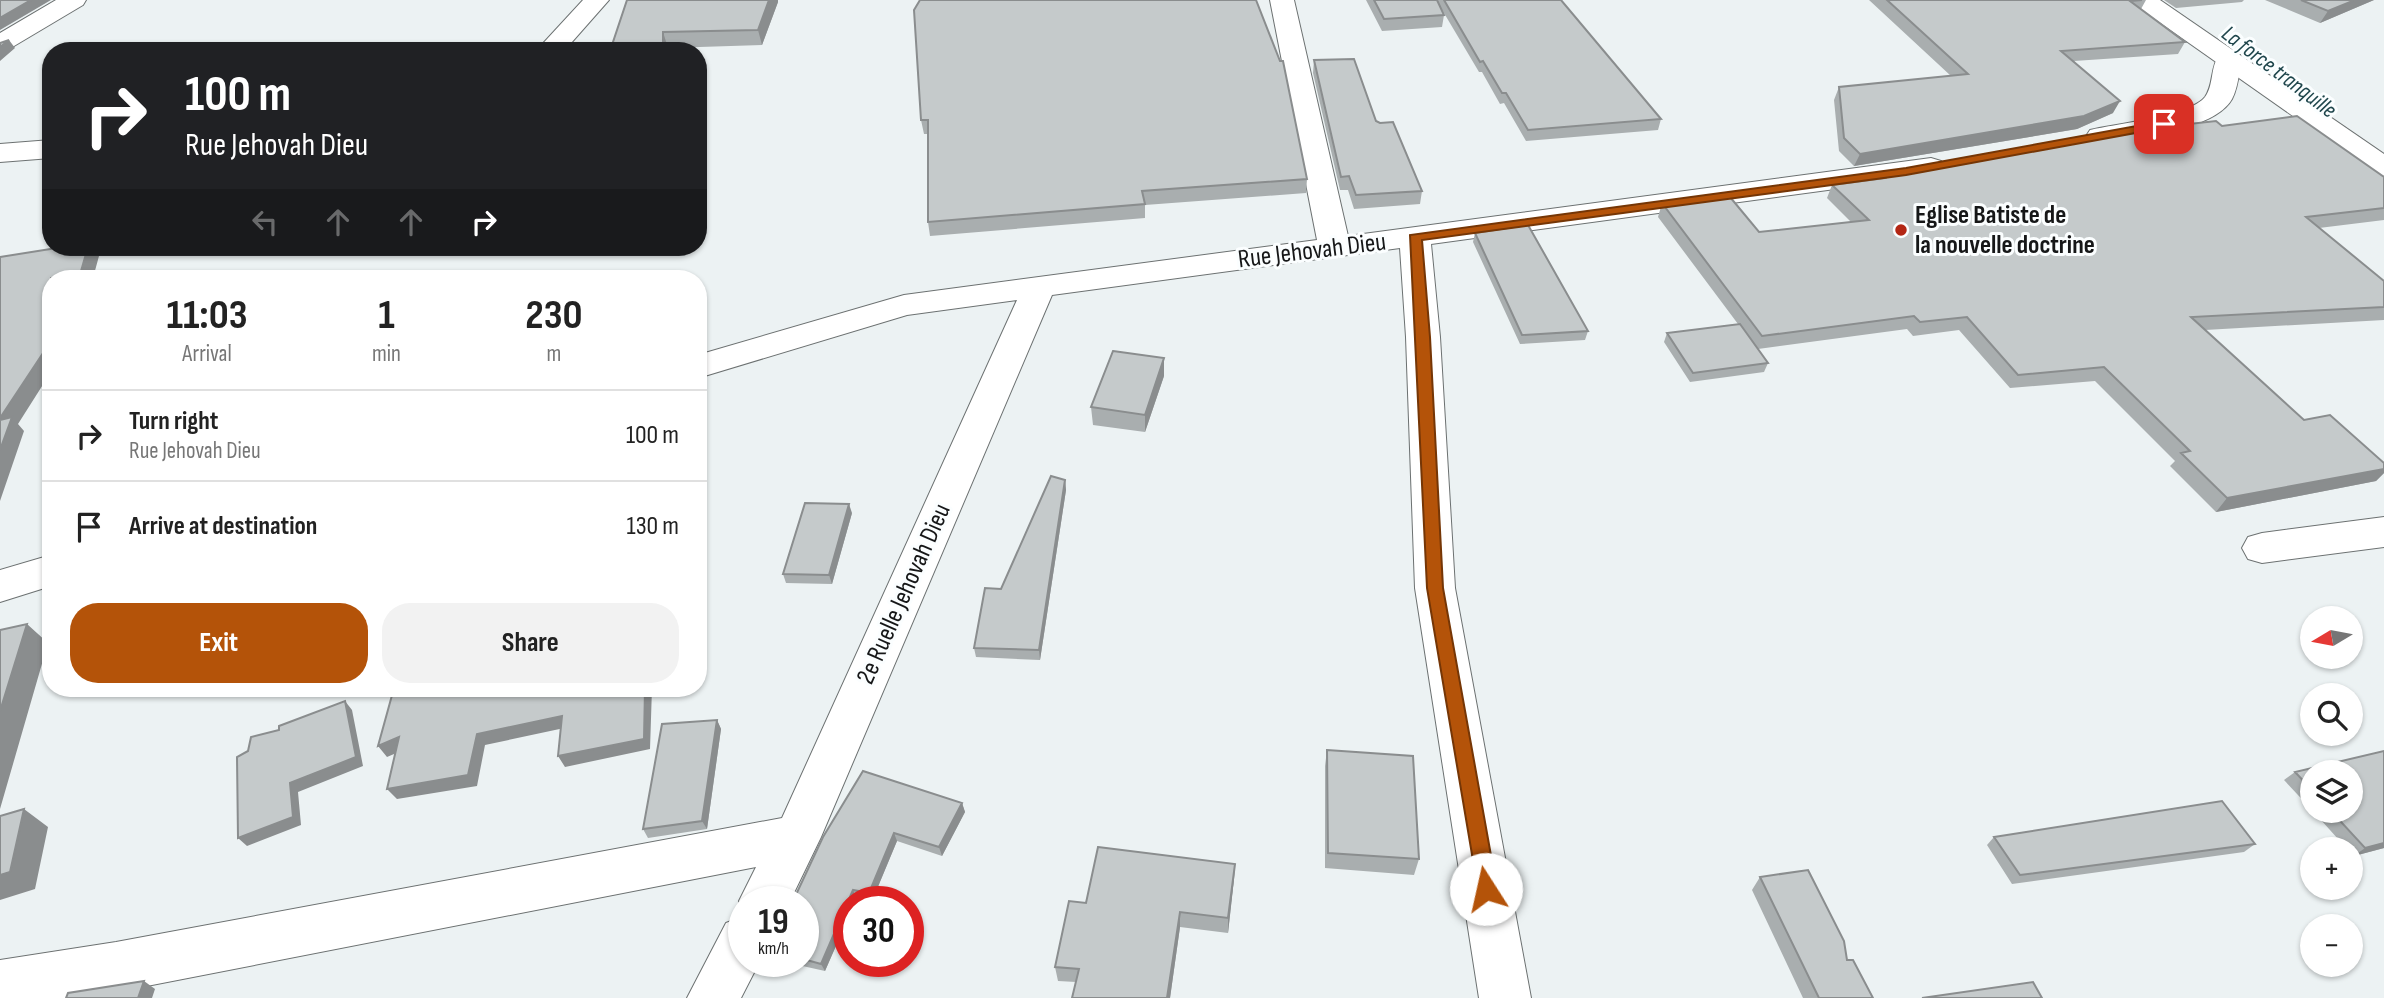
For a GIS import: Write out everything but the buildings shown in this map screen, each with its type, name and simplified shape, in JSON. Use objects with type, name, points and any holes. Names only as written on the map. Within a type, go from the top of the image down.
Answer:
[{"type":"street","points":[[0,44],[74,0]]},
{"type":"street","points":[[557,42],[597,0]]},
{"type":"street","points":[[1282,0],[1335,249]]},
{"type":"street","points":[[2144,0],[2384,167]]},
{"type":"street","points":[[2069,141],[2164,124],[2208,109],[2219,99],[2228,61]]},
{"type":"street","points":[[0,153],[42,150]]},
{"type":"street","name":"Rue Jehovah Dieu","points":[[707,364],[904,305],[1906,172],[1961,162]]},
{"type":"street","points":[[1415,237],[1423,337],[1435,588],[1505,998]]},
{"type":"street","name":"2e Ruelle Jehovah Dieu","points":[[772,886],[797,837],[1040,285]]},
{"type":"street","points":[[2262,548],[2384,532]]},
{"type":"street","points":[[0,586],[42,572]]},
{"type":"street","points":[[0,986],[116,967],[797,837]]},
{"type":"street","points":[[713,998],[728,970]]},
{"type":"place","name":"Eglise Batiste de la nouvelle doctrine","points":[[1901,230]]},
{"type":"route","points":[[1486,889],[1435,588],[1423,337],[1415,237],[1906,172],[2164,124]]},
{"type":"water label","name":"La force tranquille","points":[[2279,72]]}]
